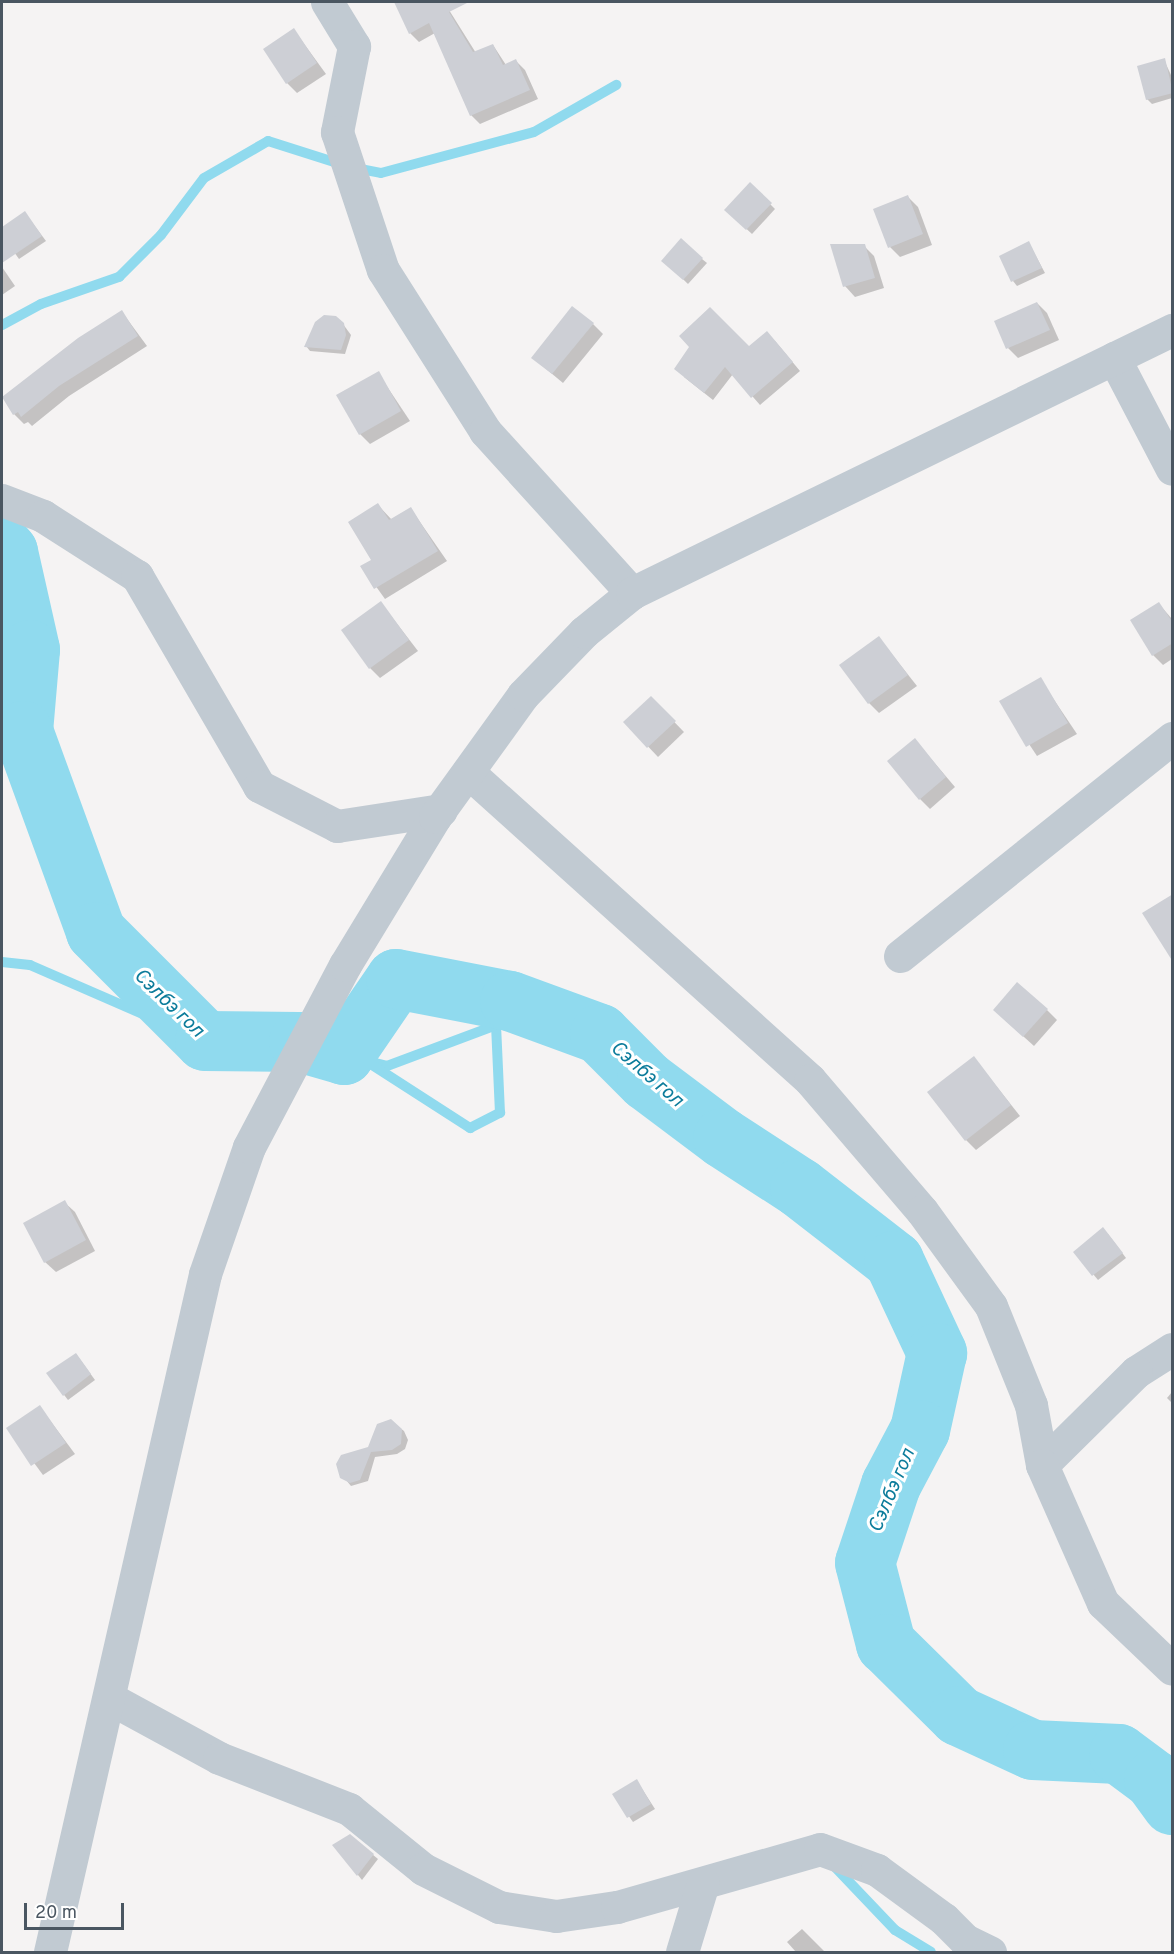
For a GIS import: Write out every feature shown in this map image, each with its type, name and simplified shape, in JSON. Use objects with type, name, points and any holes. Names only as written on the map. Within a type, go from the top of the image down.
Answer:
[{"type":"street","points":[[327,2],[354,46],[337,132],[383,270],[485,431],[632,593]]},
{"type":"street","points":[[50,1953],[205,1274],[249,1147],[328,994],[441,810],[523,695],[584,632],[632,593],[1173,330]]},
{"type":"street","points":[[1114,358],[1173,469]]},
{"type":"street","points":[[2,500],[43,516],[137,576],[260,786],[337,826],[441,810]]},
{"type":"street","points":[[900,956],[1173,738]]},
{"type":"street","points":[[468,772],[810,1080],[922,1211],[991,1306],[1031,1405],[1042,1466],[1102,1603],[1173,1669]]},
{"type":"street","points":[[1042,1466],[1136,1372],[1173,1349]]},
{"type":"street","points":[[109,1698],[219,1758],[349,1809],[423,1869],[499,1907],[556,1916],[617,1907],[820,1849],[877,1870],[944,1919],[965,1940],[990,1953]]},
{"type":"street","points":[[682,1953],[703,1883]]},
{"type":"building","points":[[394,2],[469,2],[449,12],[473,52],[493,44],[503,65],[516,59],[530,90],[470,116],[429,23],[409,34]]},
{"type":"building","points":[[294,28],[317,63],[286,84],[263,49]]},
{"type":"building","points":[[1165,58],[1173,93],[1146,100],[1137,66]]},
{"type":"building","points":[[750,182],[772,203],[746,230],[724,210]]},
{"type":"building","points":[[908,195],[923,234],[888,248],[873,209]]},
{"type":"building","points":[[25,211],[42,236],[2,263],[2,227]]},
{"type":"building","points":[[681,238],[703,258],[683,280],[661,261]]},
{"type":"building","points":[[1029,241],[1042,268],[1011,282],[999,256]]},
{"type":"building","points":[[830,244],[865,244],[875,278],[843,287]]},
{"type":"building","points":[[1037,302],[1050,330],[1006,349],[994,321]]},
{"type":"building","points":[[572,306],[594,323],[552,374],[531,358]]},
{"type":"building","points":[[710,307],[749,346],[767,331],[793,362],[751,398],[725,367],[704,393],[674,369],[689,347],[679,336]]},
{"type":"building","points":[[122,310],[138,336],[59,386],[21,417],[18,412],[13,415],[2,397],[78,338]]},
{"type":"building","points":[[324,315],[336,316],[344,323],[346,335],[341,350],[304,347],[315,322]]},
{"type":"building","points":[[379,371],[401,411],[359,435],[336,395]]},
{"type":"building","points":[[378,503],[389,520],[411,507],[438,551],[374,589],[360,566],[371,560],[348,522]]},
{"type":"building","points":[[381,601],[409,640],[369,669],[341,630]]},
{"type":"building","points":[[1159,602],[1173,623],[1173,643],[1152,656],[1130,620]]},
{"type":"building","points":[[879,636],[908,675],[868,704],[839,665]]},
{"type":"building","points":[[1041,677],[1068,723],[1026,747],[999,701]]},
{"type":"building","points":[[651,696],[676,721],[647,748],[623,722]]},
{"type":"building","points":[[915,738],[946,777],[919,800],[887,761]]},
{"type":"building","points":[[1173,894],[1173,962],[1142,913]]},
{"type":"building","points":[[1017,982],[1048,1009],[1023,1037],[993,1010]]},
{"type":"building","points":[[974,1056],[1011,1105],[965,1141],[927,1092]]},
{"type":"building","points":[[65,1200],[86,1240],[44,1263],[23,1223]]},
{"type":"building","points":[[1103,1227],[1123,1253],[1092,1276],[1073,1252]]},
{"type":"building","points":[[76,1353],[91,1374],[63,1396],[46,1373]]},
{"type":"building","points":[[40,1405],[66,1443],[31,1466],[6,1428]]},
{"type":"building","points":[[391,1419],[402,1429],[401,1444],[392,1450],[371,1452],[360,1480],[350,1483],[340,1478],[336,1464],[341,1455],[368,1447],[377,1424]]},
{"type":"building","points":[[637,1779],[651,1804],[627,1818],[612,1794]]},
{"type":"building","points":[[350,1834],[374,1854],[357,1876],[332,1845]]},
{"type":"waterway","points":[[355,168],[381,173],[534,132],[616,85]]},
{"type":"waterway","points":[[2,325],[41,304],[119,277],[161,235],[204,178],[268,141],[340,164]]},
{"type":"waterway","name":"Сэлбэ гол","points":[[2,545],[8,552],[30,650],[23,731],[96,932],[205,1041],[299,1042],[344,1055],[396,979],[510,1001],[600,1034],[647,1081],[723,1138],[800,1188],[894,1261],[937,1353],[920,1430],[891,1485],[865,1563],[886,1644],[959,1716],[1033,1750],[1119,1754],[1154,1780],[1172,1805]]},
{"type":"waterway","points":[[2,962],[30,965],[205,1041]]},
{"type":"waterway","points":[[344,1055],[387,1066],[537,1010]]},
{"type":"waterway","points":[[366,1061],[470,1128],[500,1113],[496,1026]]},
{"type":"waterway","points":[[835,1867],[895,1930],[931,1952]]}]
